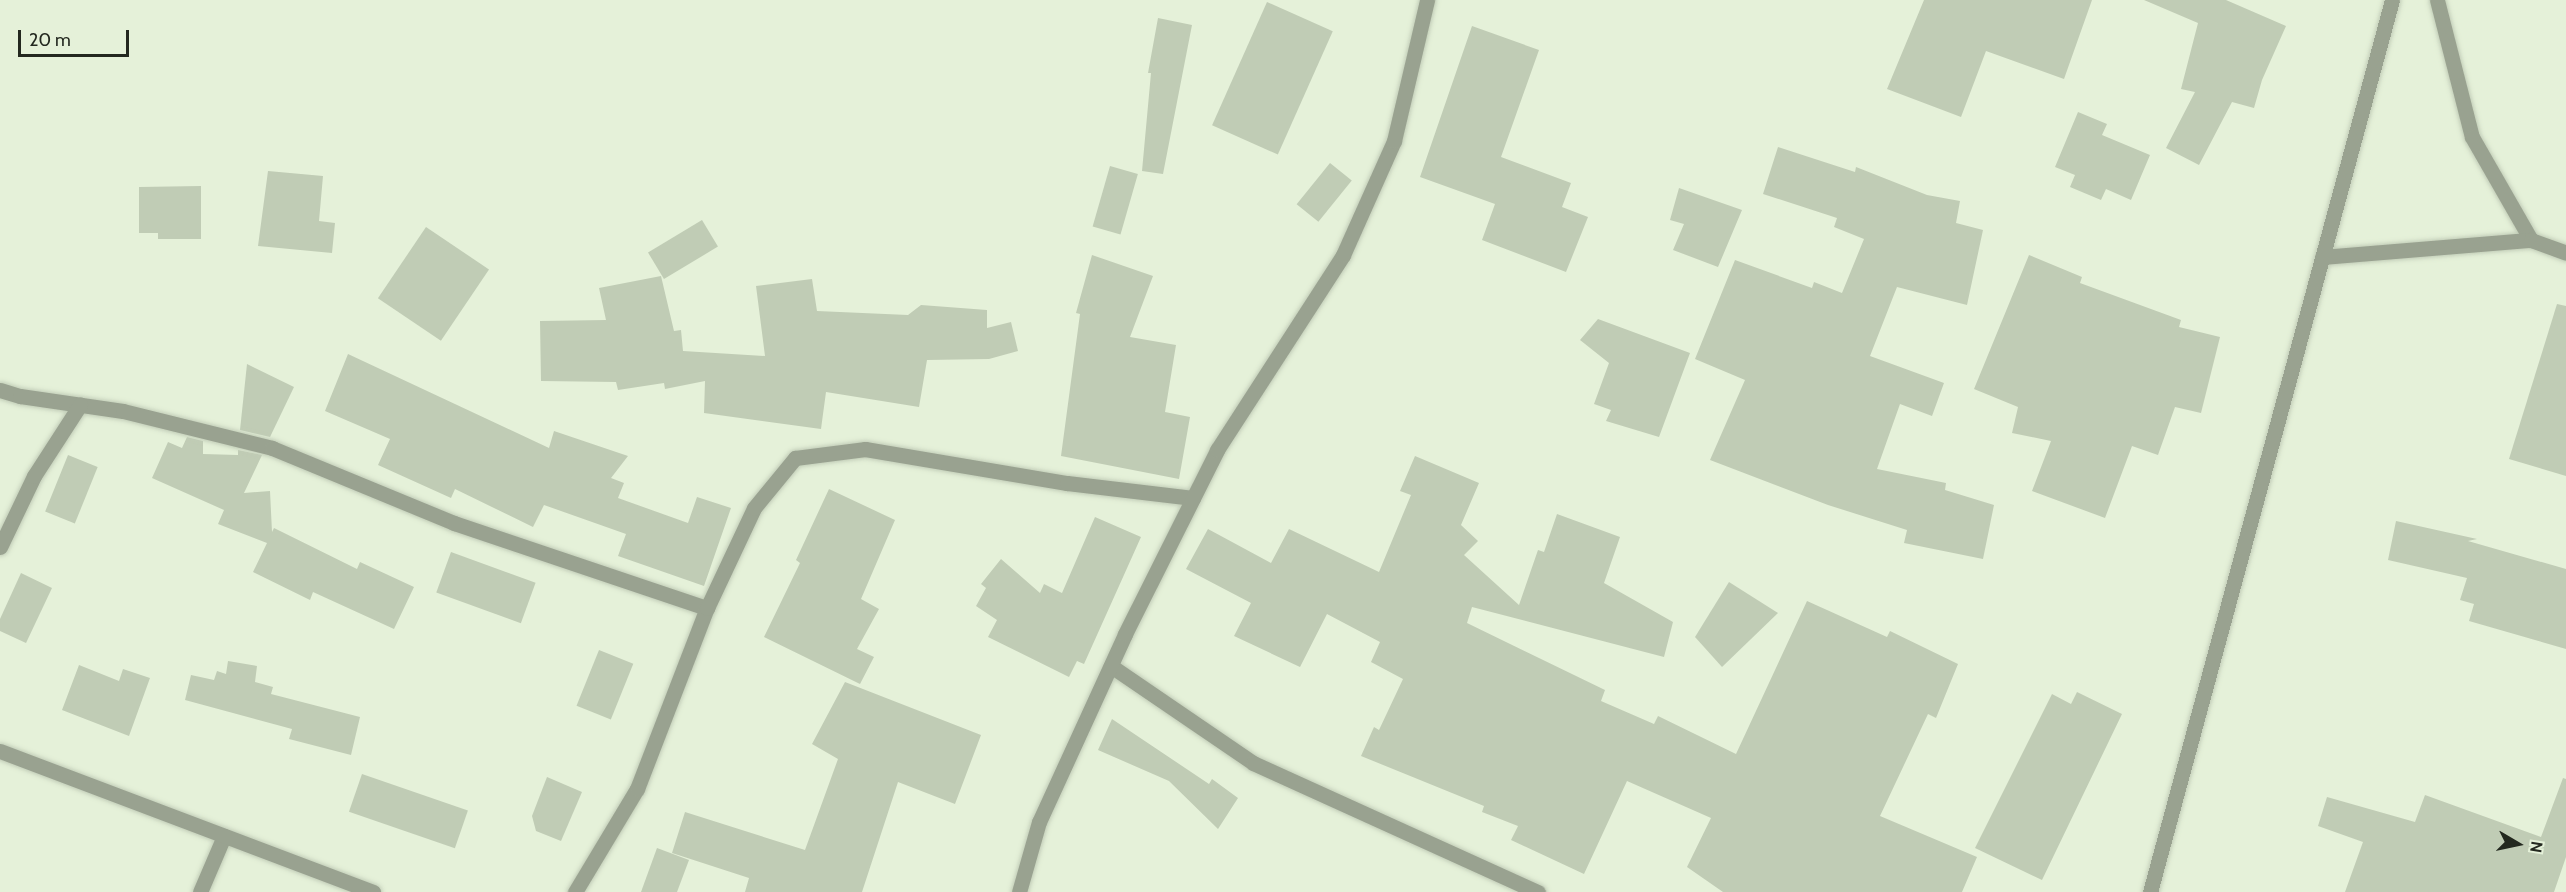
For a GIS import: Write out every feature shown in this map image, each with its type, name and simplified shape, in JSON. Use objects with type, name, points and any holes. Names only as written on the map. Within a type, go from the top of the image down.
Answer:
[{"type":"street","points":[[1019,892],[1039,822],[1111,666],[1217,450],[1343,255],[1394,141],[1427,0]]},
{"type":"street","points":[[2150,892],[2392,0]]},
{"type":"street","points":[[2437,0],[2472,137],[2531,240]]},
{"type":"street","points":[[2322,257],[2531,240],[2566,253]]},
{"type":"street","points":[[0,390],[123,411],[272,448],[454,523],[707,608]]},
{"type":"street","points":[[0,547],[34,476],[80,405]]},
{"type":"street","points":[[574,892],[637,789],[707,608],[754,508],[795,458],[865,449],[1067,483],[1193,498]]},
{"type":"street","points":[[1111,666],[1253,763],[1538,892]]},
{"type":"street","points":[[0,752],[373,892]]},
{"type":"street","points":[[200,892],[224,836]]},
{"type":"building","points":[[1924,0],[2092,0],[2064,79],[1986,51],[1961,117],[1887,89]]},
{"type":"building","points":[[2144,0],[2226,0],[2286,26],[2262,80],[2254,108],[2232,102],[2199,165],[2166,148],[2195,92],[2181,89],[2198,23]]},
{"type":"building","points":[[1267,2],[1333,31],[1278,155],[1212,125]]},
{"type":"building","points":[[1158,18],[1192,25],[1163,174],[1142,171],[1151,73],[1148,73]]},
{"type":"building","points":[[1472,26],[1539,50],[1501,157],[1571,183],[1562,207],[1588,217],[1566,272],[1482,240],[1495,204],[1420,177]]},
{"type":"building","points":[[2078,112],[2107,124],[2102,135],[2150,155],[2131,200],[2106,189],[2101,200],[2070,187],[2075,175],[2055,167]]},
{"type":"building","points":[[1778,147],[1855,172],[1856,167],[1927,195],[1960,201],[1956,223],[1983,230],[1967,305],[1897,287],[1870,356],[1944,383],[1932,416],[1900,404],[1877,469],[1946,483],[1945,490],[1994,505],[1983,559],[1904,543],[1907,530],[1828,505],[1710,460],[1745,380],[1695,359],[1735,260],[1812,288],[1814,282],[1842,293],[1864,239],[1834,227],[1837,218],[1763,194]]},
{"type":"building","points":[[1330,163],[1352,181],[1318,222],[1297,204]]},
{"type":"building","points":[[1110,166],[1138,174],[1121,235],[1093,227]]},
{"type":"building","points":[[268,171],[323,176],[319,221],[335,223],[332,253],[258,246]]},
{"type":"building","points":[[201,186],[201,239],[158,239],[158,233],[139,233],[139,187]]},
{"type":"building","points":[[1679,188],[1742,210],[1718,267],[1673,250],[1684,224],[1670,220]]},
{"type":"building","points":[[702,220],[718,247],[664,279],[648,252]]},
{"type":"building","points":[[426,227],[489,269],[441,341],[378,298]]},
{"type":"building","points":[[1092,255],[1153,276],[1130,337],[1176,345],[1165,412],[1190,417],[1179,479],[1061,456],[1080,314],[1076,313]]},
{"type":"building","points":[[2029,255],[2082,277],[2080,283],[2181,320],[2179,327],[2220,337],[2201,413],[2175,407],[2158,455],[2132,446],[2105,518],[2032,491],[2051,441],[2012,433],[2018,407],[1974,389]]},
{"type":"building","points":[[661,276],[674,331],[681,330],[683,351],[765,356],[756,286],[812,279],[817,311],[908,315],[921,305],[987,310],[987,328],[1011,322],[1018,351],[989,359],[927,360],[919,407],[826,392],[821,429],[704,413],[705,381],[665,389],[664,383],[618,390],[616,382],[541,381],[540,321],[606,320],[599,288]]},
{"type":"building","points":[[2557,304],[2566,306],[2566,476],[2509,459]]},
{"type":"building","points":[[1598,319],[1690,353],[1659,437],[1606,421],[1611,410],[1594,404],[1609,363],[1580,340]]},
{"type":"building","points":[[348,354],[549,448],[554,431],[628,456],[611,478],[624,483],[618,498],[688,523],[697,497],[731,508],[704,586],[618,556],[626,534],[544,505],[533,527],[455,489],[451,498],[378,465],[390,439],[325,411]]},
{"type":"building","points":[[247,364],[294,387],[270,437],[240,430]]},
{"type":"building","points":[[187,437],[203,441],[203,454],[238,455],[238,450],[262,455],[244,493],[270,491],[272,532],[274,528],[357,569],[360,562],[414,587],[394,629],[313,592],[310,600],[253,572],[267,543],[218,524],[224,510],[152,478],[168,442],[182,448]]},
{"type":"building","points":[[68,455],[98,467],[75,524],[45,512]]},
{"type":"building","points":[[1415,456],[1479,483],[1461,525],[1478,541],[1464,555],[1519,605],[1538,550],[1544,552],[1557,514],[1620,537],[1604,583],[1673,622],[1664,657],[1472,607],[1467,623],[1605,690],[1601,701],[1654,724],[1658,716],[1736,754],[1807,601],[1887,637],[1890,631],[1958,664],[1936,718],[1928,714],[1880,816],[1977,857],[1962,892],[1723,892],[1687,867],[1711,818],[1627,781],[1584,874],[1511,840],[1518,826],[1482,812],[1484,806],[1361,756],[1374,727],[1379,730],[1403,679],[1371,662],[1380,642],[1327,614],[1300,667],[1234,636],[1251,603],[1186,569],[1208,529],[1271,563],[1289,529],[1379,572],[1411,495],[1400,491]]},
{"type":"building","points":[[829,489],[895,520],[861,599],[879,609],[857,649],[874,657],[860,684],[764,637],[800,563],[796,560]]},
{"type":"building","points":[[1095,517],[1141,537],[1084,664],[1077,661],[1069,677],[988,637],[997,620],[976,606],[986,588],[981,584],[1001,559],[1040,593],[1044,584],[1062,593]]},
{"type":"building","points":[[2396,521],[2477,539],[2468,541],[2566,569],[2566,649],[2469,621],[2474,604],[2460,600],[2467,578],[2388,560]]},
{"type":"building","points":[[451,552],[536,583],[521,623],[436,592]]},
{"type":"building","points":[[21,573],[52,588],[26,643],[0,631],[0,619]]},
{"type":"building","points":[[1729,582],[1778,613],[1722,667],[1695,637]]},
{"type":"building","points":[[599,650],[633,664],[611,719],[577,706]]},
{"type":"building","points":[[228,661],[257,666],[255,682],[273,687],[271,694],[360,717],[351,755],[289,739],[292,729],[185,700],[191,675],[214,680],[217,671],[226,674]]},
{"type":"building","points":[[79,665],[119,681],[123,669],[150,678],[129,736],[62,710]]},
{"type":"building","points":[[845,682],[981,735],[955,804],[898,782],[862,892],[745,892],[749,878],[672,853],[685,812],[805,850],[838,759],[812,744]]},
{"type":"building","points":[[2077,692],[2122,714],[2042,880],[1975,848],[2052,694],[2071,704]]},
{"type":"building","points":[[1112,719],[1209,784],[1212,779],[1238,798],[1218,829],[1169,781],[1098,750]]},
{"type":"building","points":[[362,774],[468,810],[455,848],[349,812]]},
{"type":"building","points":[[547,777],[582,792],[561,841],[536,831],[532,816]]},
{"type":"building","points":[[2563,778],[2566,779],[2566,857],[2554,892],[2345,892],[2363,842],[2318,826],[2327,797],[2415,822],[2425,795],[2541,837]]},
{"type":"building","points":[[657,848],[689,860],[677,892],[641,892]]}]
